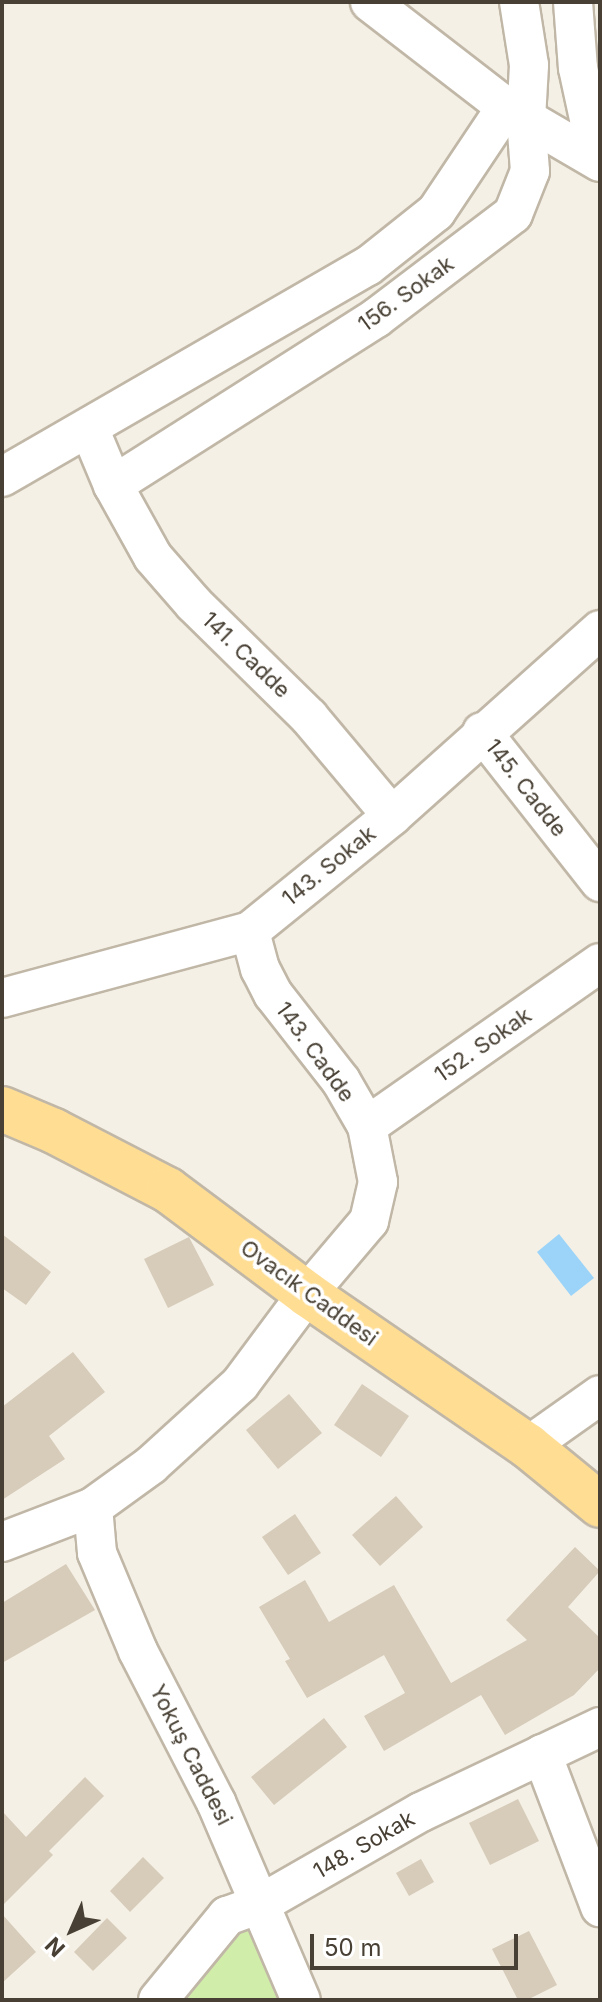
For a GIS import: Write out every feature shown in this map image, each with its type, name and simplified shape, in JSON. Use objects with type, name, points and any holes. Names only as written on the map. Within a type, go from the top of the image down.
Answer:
[{"type":"main road","name":"Ovacık Caddesi","points":[[2,1109],[54,1131],[168,1190],[307,1294],[528,1446],[600,1505]]},
{"type":"street","points":[[370,2],[516,113],[600,162]]},
{"type":"street","name":"156. Sokak","points":[[113,485],[376,318],[513,214],[530,171],[516,113],[529,65],[519,2]]},
{"type":"street","points":[[573,2],[578,68],[589,119],[600,138]]},
{"type":"street","points":[[2,477],[368,266],[436,212],[516,113]]},
{"type":"street","name":"141. Cadde","points":[[89,428],[113,485],[153,557],[194,604],[309,717],[392,816]]},
{"type":"street","name":"143. Sokak","points":[[2,998],[250,931],[392,816],[482,732],[600,630]]},
{"type":"street","name":"145. Cadde","points":[[482,732],[600,882]]},
{"type":"street","name":"143. Cadde","points":[[2,1542],[93,1507],[151,1465],[240,1384],[307,1294],[369,1221],[378,1182],[367,1126],[341,1081],[273,994],[260,969],[250,931]]},
{"type":"street","name":"152. Sokak","points":[[367,1126],[600,963]]},
{"type":"street","points":[[528,1446],[600,1395]]},
{"type":"street","name":"Yokuş Caddesi","points":[[93,1507],[97,1553],[138,1651],[216,1802],[262,1903],[301,2000]]},
{"type":"street","name":"148. Sokak","points":[[158,2000],[227,1916],[262,1903],[421,1812],[600,1727]]},
{"type":"street","points":[[542,1754],[600,1907]]},
{"type":"green space","points":[[241,1925],[256,1933],[284,2000],[184,2000]]},
{"type":"water","points":[[559,1234],[594,1278],[571,1296],[537,1252]]},
{"type":"building","points":[[2,1234],[51,1272],[26,1305],[2,1288]]},
{"type":"building","points":[[189,1237],[214,1285],[168,1308],[144,1259]]},
{"type":"building","points":[[73,1352],[105,1392],[49,1436],[65,1459],[2,1500],[2,1407]]},
{"type":"building","points":[[362,1384],[409,1416],[381,1457],[334,1425]]},
{"type":"building","points":[[289,1394],[322,1433],[278,1469],[246,1430]]},
{"type":"building","points":[[396,1496],[423,1527],[380,1566],[352,1535]]},
{"type":"building","points":[[295,1514],[321,1553],[288,1575],[262,1537]]},
{"type":"building","points":[[575,1547],[600,1571],[568,1607],[600,1638],[600,1668],[574,1695],[505,1735],[481,1695],[384,1751],[364,1716],[405,1693],[384,1655],[307,1698],[285,1661],[290,1659],[259,1607],[305,1580],[329,1622],[394,1585],[451,1683],[527,1640],[506,1620]]},
{"type":"building","points":[[66,1564],[95,1610],[2,1663],[2,1603]]},
{"type":"building","points":[[324,1718],[347,1747],[274,1805],[251,1777]]},
{"type":"building","points":[[85,1777],[104,1796],[49,1851],[53,1855],[2,1906],[2,1811],[26,1837]]},
{"type":"building","points":[[518,1799],[539,1841],[490,1865],[469,1823]]},
{"type":"building","points":[[143,1857],[164,1878],[130,1912],[110,1891]]},
{"type":"building","points":[[421,1859],[434,1882],[409,1896],[396,1873]]},
{"type":"building","points":[[2,1914],[36,1952],[2,1983]]},
{"type":"building","points":[[107,1918],[127,1938],[93,1971],[74,1952]]},
{"type":"building","points":[[529,1931],[557,1985],[527,2000],[518,2000],[492,1949]]}]
